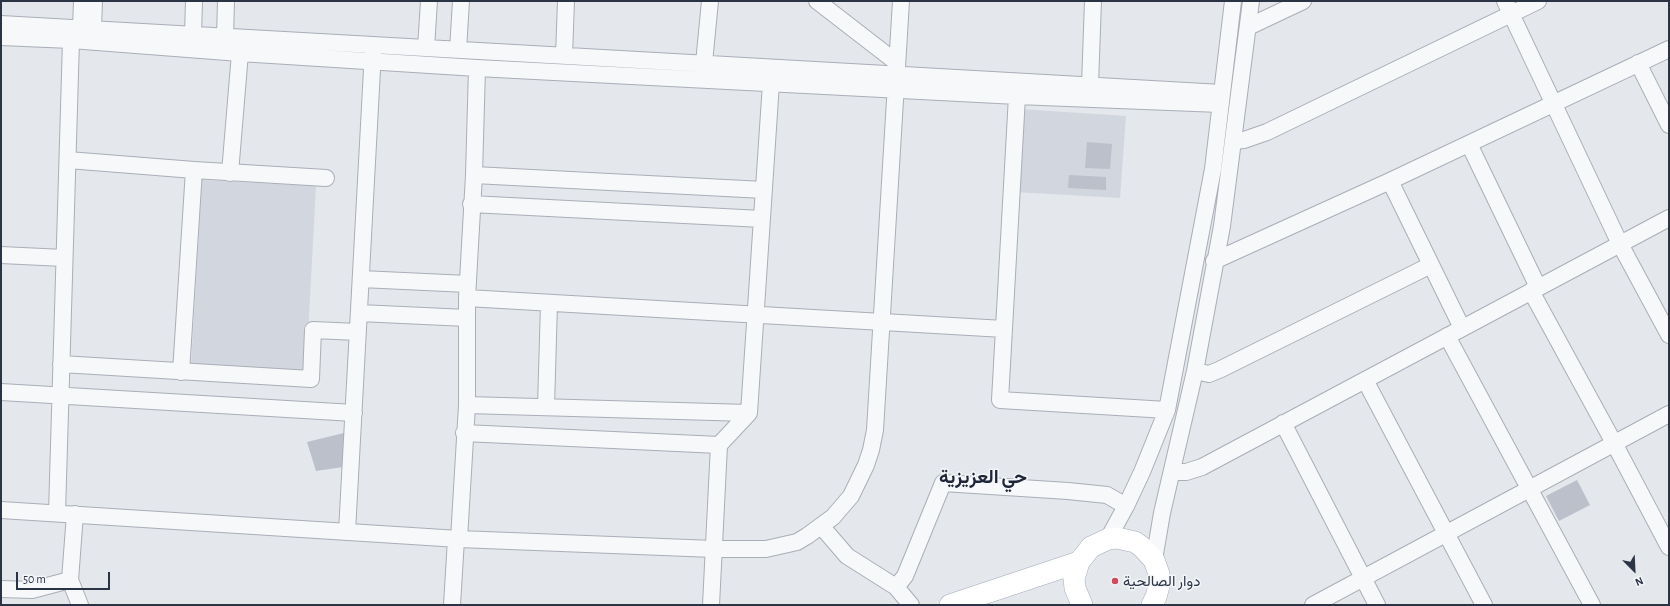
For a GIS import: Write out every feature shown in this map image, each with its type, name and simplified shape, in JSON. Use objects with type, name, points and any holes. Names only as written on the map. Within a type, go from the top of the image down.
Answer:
[{"type":"main road","points":[[1082,605],[1075,588],[1076,570],[1079,562],[1091,547],[1108,539],[1126,539],[1135,542],[1149,552],[1154,560],[1160,582],[1159,589],[1152,604]]},
{"type":"main road","points":[[950,605],[1079,562]]},
{"type":"street","points":[[57,513],[68,160],[81,32],[82,1]]},
{"type":"street","points":[[81,32],[94,1]]},
{"type":"street","points":[[193,35],[194,1]]},
{"type":"street","points":[[225,37],[226,1]]},
{"type":"street","points":[[426,48],[429,1]]},
{"type":"street","points":[[458,50],[461,1]]},
{"type":"street","points":[[564,56],[566,1]]},
{"type":"street","points":[[704,63],[710,1]]},
{"type":"street","points":[[817,1],[896,75]]},
{"type":"street","points":[[1,510],[458,539],[714,549],[766,549],[797,542],[822,526],[842,508],[851,496],[866,465],[875,430],[901,1]]},
{"type":"street","points":[[1090,86],[1093,1]]},
{"type":"street","points":[[1108,539],[1126,506],[1153,447],[1167,410],[1213,169],[1233,1]]},
{"type":"street","points":[[1154,560],[1162,513],[1195,372],[1214,261],[1222,226],[1251,1]]},
{"type":"street","points":[[1248,27],[1303,1]]},
{"type":"street","points":[[1233,141],[1244,140],[1267,132],[1508,8],[1538,1]]},
{"type":"street","points":[[1508,8],[1620,244],[1669,335]]},
{"type":"street","points":[[1,24],[81,32],[240,53],[477,68],[771,83],[896,75],[1017,96],[1221,99]]},
{"type":"street","points":[[1,37],[81,32],[193,35],[374,44],[1090,86],[1221,99]]},
{"type":"street","points":[[347,532],[374,44]]},
{"type":"street","points":[[1214,261],[1390,181],[1669,49]]},
{"type":"street","points":[[230,173],[240,53]]},
{"type":"street","points":[[1638,63],[1669,125]]},
{"type":"street","points":[[452,605],[467,405],[467,318],[471,204],[474,175],[477,68]]},
{"type":"street","points":[[711,605],[719,445],[749,413],[771,83]]},
{"type":"street","points":[[1017,96],[1000,400],[1167,410]]},
{"type":"street","points":[[1469,144],[1535,289],[1669,547]]},
{"type":"street","points":[[68,160],[230,173],[326,178]]},
{"type":"street","points":[[181,372],[194,170]]},
{"type":"street","points":[[474,175],[764,190]]},
{"type":"street","points":[[1390,181],[1462,328]]},
{"type":"street","points":[[471,204],[762,219]]},
{"type":"street","points":[[1172,472],[1186,472],[1202,467],[1669,218]]},
{"type":"street","points":[[1,255],[64,258]]},
{"type":"street","points":[[1195,372],[1209,374],[1219,370],[1431,265]]},
{"type":"street","points":[[361,279],[468,291],[549,303],[1004,328]]},
{"type":"street","points":[[546,407],[549,303]]},
{"type":"street","points":[[359,313],[467,318]]},
{"type":"street","points":[[61,364],[311,379],[313,330],[358,332]]},
{"type":"street","points":[[1447,336],[1592,605]]},
{"type":"street","points":[[1365,380],[1484,605]]},
{"type":"street","points":[[1,392],[354,413]]},
{"type":"street","points":[[467,405],[749,413]]},
{"type":"street","points":[[1313,605],[1669,414]]},
{"type":"street","points":[[1283,423],[1377,605]]},
{"type":"street","points":[[464,433],[719,445]]},
{"type":"street","points":[[896,587],[905,576],[943,483],[1107,495],[1126,506]]},
{"type":"street","points":[[74,514],[70,580],[80,605]]},
{"type":"street","points":[[822,526],[847,556],[896,587],[911,605]]},
{"type":"street","points":[[1,588],[32,590],[70,580]]},
{"type":"shaded area","points":[[1020,109],[1126,116],[1120,198],[1015,192]]},
{"type":"shaded area","points":[[202,180],[316,186],[306,371],[191,365]]},
{"type":"building","points":[[1087,142],[1112,144],[1110,169],[1085,168]]},
{"type":"building","points":[[1069,175],[1106,177],[1106,190],[1068,188]]},
{"type":"building","points":[[344,433],[343,467],[316,471],[307,442]]},
{"type":"building","points":[[1577,480],[1590,505],[1559,521],[1546,496]]},
{"type":"place","name":"دوار الصالحية","points":[[1115,581]]},
{"type":"district","name":"حي العزيزية","points":[[983,477]]}]
